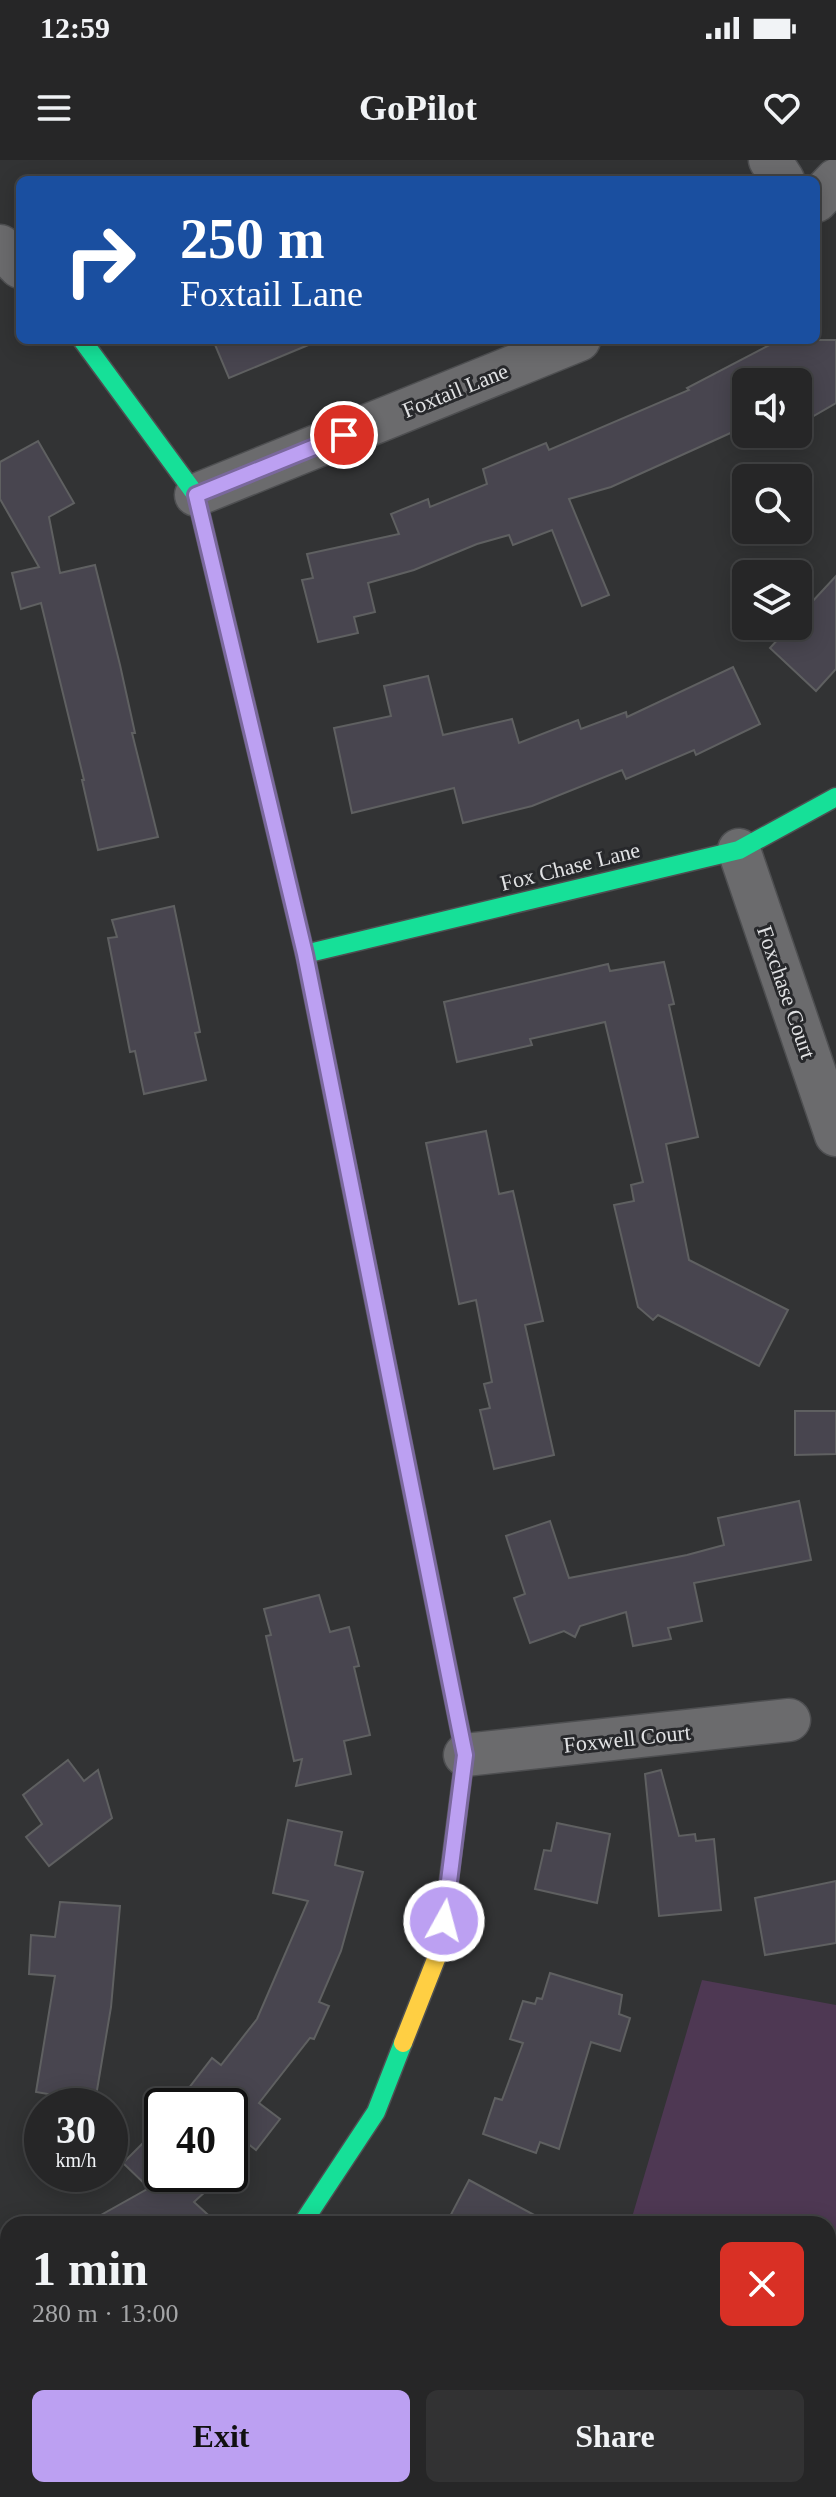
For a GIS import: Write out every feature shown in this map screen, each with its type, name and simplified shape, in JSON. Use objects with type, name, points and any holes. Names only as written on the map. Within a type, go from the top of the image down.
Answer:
[{"type":"street","points":[[820,197],[836,180]]},
{"type":"street","points":[[0,246],[16,263]]},
{"type":"street","points":[[85,344],[196,495],[305,954],[465,1755],[440,1949],[376,2112],[307,2216]]},
{"type":"street","name":"Foxtail Lane","points":[[196,495],[569,344]]},
{"type":"street","name":"Fox Chase Lane","points":[[305,954],[739,850],[836,797]]},
{"type":"street","name":"Foxchase Court","points":[[739,850],[836,1135]]},
{"type":"street","name":"Foxwell Court","points":[[465,1755],[789,1720]]},
{"type":"shaded area","points":[[702,1980],[836,2005],[836,2216],[632,2216]]},
{"type":"building","points":[[820,340],[836,340],[836,403],[812,417],[812,368],[732,368],[732,432],[611,487],[569,499],[609,595],[582,606],[552,530],[513,545],[509,535],[477,544],[414,570],[368,583],[375,612],[354,617],[358,633],[318,642],[302,580],[313,578],[307,554],[399,534],[391,514],[428,499],[430,507],[487,484],[483,469],[546,443],[549,450],[689,390],[687,388],[771,344],[820,344]]},
{"type":"building","points":[[215,344],[311,344],[229,378]]},
{"type":"building","points":[[38,441],[74,503],[49,517],[60,573],[95,565],[158,837],[98,850],[41,603],[21,609],[12,573],[39,567],[0,499],[0,462]]},
{"type":"building","points":[[836,576],[836,669],[816,691],[770,648],[777,640],[812,640],[812,602]]},
{"type":"building","points":[[733,667],[760,724],[696,755],[694,750],[626,779],[622,770],[532,806],[463,823],[454,788],[352,813],[334,728],[391,716],[384,686],[428,676],[443,735],[512,719],[519,743],[578,720],[581,729],[626,712],[627,717]]},
{"type":"building","points":[[174,906],[200,1032],[195,1033],[206,1080],[144,1094],[135,1051],[130,1052],[108,938],[117,937],[112,920]]},
{"type":"building","points":[[664,962],[674,1004],[669,1005],[698,1137],[666,1144],[689,1260],[788,1310],[759,1366],[658,1315],[653,1320],[638,1307],[614,1205],[634,1201],[631,1185],[643,1182],[605,1022],[530,1039],[532,1045],[457,1062],[444,1002],[608,964],[610,971]]},
{"type":"building","points":[[486,1131],[499,1194],[513,1191],[543,1321],[525,1325],[554,1455],[494,1469],[480,1410],[490,1408],[484,1384],[492,1382],[476,1300],[459,1304],[426,1143]]},
{"type":"building","points":[[795,1411],[836,1411],[836,1454],[795,1455]]},
{"type":"building","points":[[799,1501],[811,1560],[694,1583],[702,1621],[668,1628],[671,1639],[633,1646],[626,1612],[580,1626],[575,1637],[564,1631],[530,1643],[514,1598],[525,1594],[506,1536],[550,1521],[569,1578],[724,1545],[718,1518]]},
{"type":"building","points":[[319,1595],[330,1632],[349,1627],[359,1666],[354,1667],[370,1735],[344,1741],[351,1774],[296,1786],[302,1759],[294,1761],[266,1636],[271,1635],[264,1609]]},
{"type":"building","points":[[68,1760],[84,1781],[98,1770],[112,1818],[49,1866],[26,1837],[42,1824],[23,1795]]},
{"type":"building","points":[[661,1770],[679,1836],[695,1834],[696,1841],[714,1839],[721,1910],[659,1916],[645,1774]]},
{"type":"building","points":[[288,1820],[342,1832],[335,1865],[363,1872],[341,1951],[319,2002],[329,2006],[314,2039],[310,2038],[259,2103],[280,2119],[256,2150],[248,2144],[248,2088],[189,2088],[212,2058],[221,2065],[257,2019],[308,1901],[273,1893]]},
{"type":"building","points":[[557,1823],[610,1834],[597,1903],[535,1889],[544,1850],[551,1851]]},
{"type":"building","points":[[836,1881],[836,1943],[765,1955],[755,1898]]},
{"type":"building","points":[[60,1902],[120,1906],[111,2007],[97,2088],[37,2088],[55,1976],[29,1974],[31,1935],[55,1937]]},
{"type":"building","points":[[550,1973],[622,1995],[619,2014],[630,2018],[620,2051],[591,2042],[559,2149],[540,2142],[536,2153],[483,2134],[495,2098],[502,2100],[523,2043],[510,2039],[523,2001],[535,2004],[537,1998],[542,1999]]},
{"type":"building","points":[[144,2142],[144,2183],[128,2168],[128,2158]]},
{"type":"building","points":[[469,2180],[536,2216],[450,2216]]},
{"type":"building","points":[[144,2191],[205,2192],[194,2202],[209,2216],[99,2216]]},
{"type":"traffic: fast","points":[[85,344],[196,495],[305,954],[351,1185]]},
{"type":"traffic: fast","points":[[305,954],[739,850],[836,797]]},
{"type":"traffic: fast","points":[[307,2216],[376,2112],[403,2043]]},
{"type":"traffic: slow","points":[[403,2043],[440,1949],[465,1755],[416,1510]]},
{"type":"traffic: jam","points":[[351,1185],[416,1510]]},
{"type":"route","points":[[344,435],[196,495],[305,954],[465,1755],[444,1921]]}]
